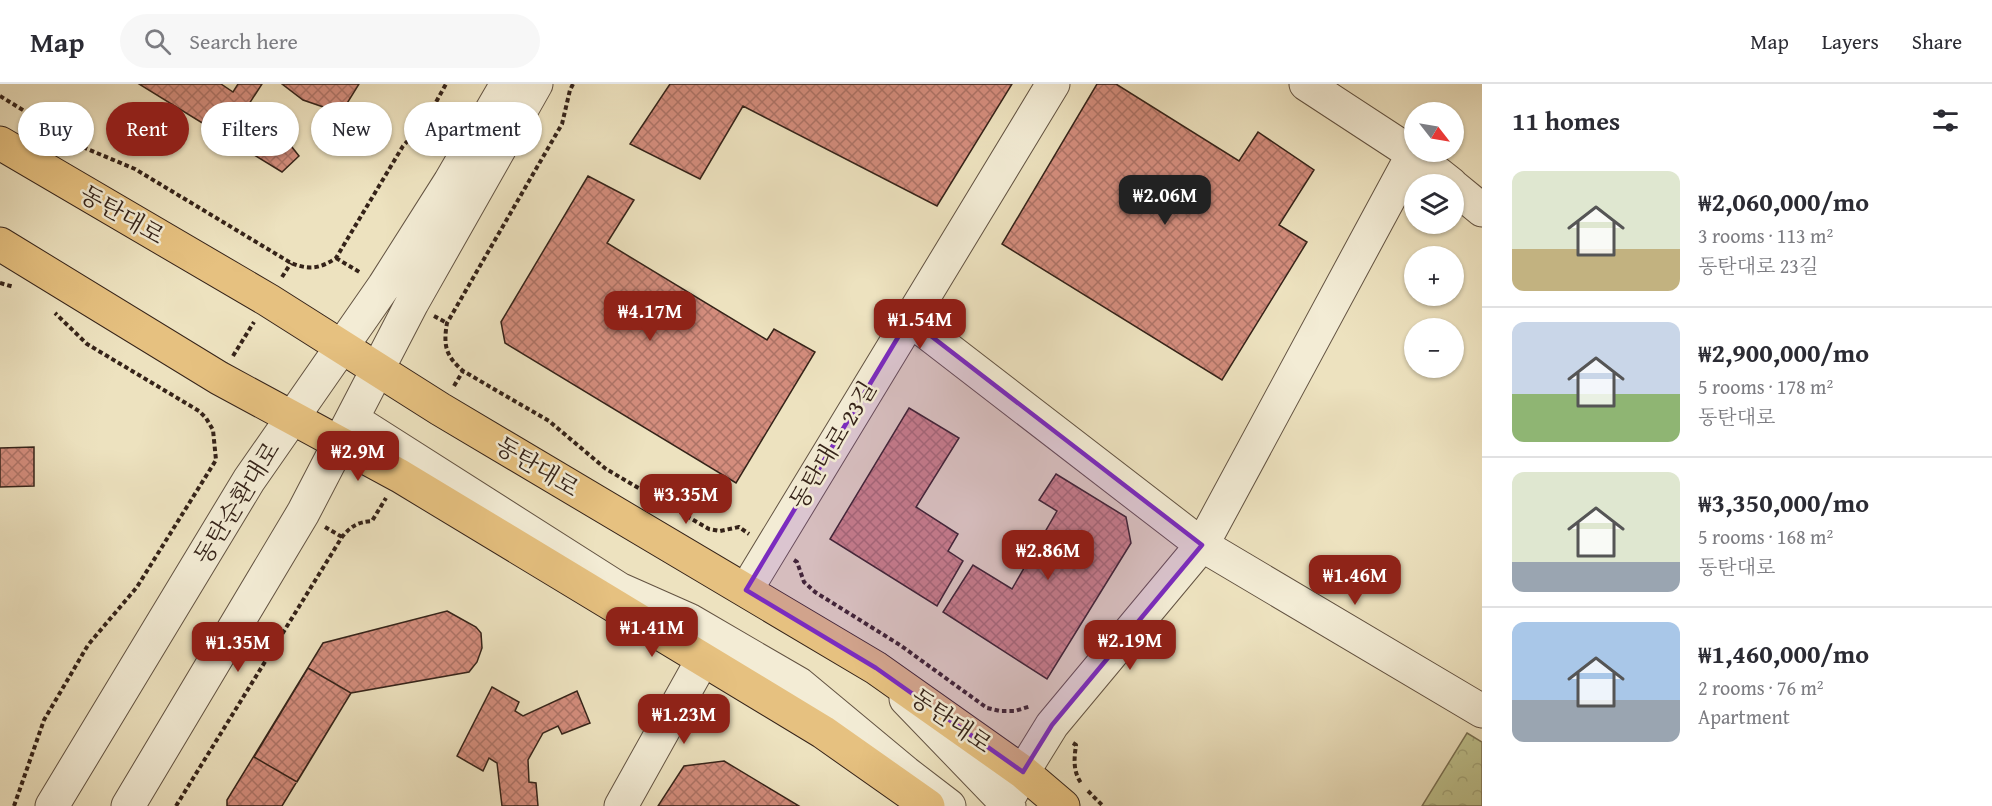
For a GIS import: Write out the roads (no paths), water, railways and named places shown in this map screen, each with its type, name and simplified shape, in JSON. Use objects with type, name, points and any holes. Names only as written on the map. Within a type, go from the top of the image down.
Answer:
[{"type":"main road","name":"동탄대로","points":[[0,143],[268,300],[440,409],[876,668],[1023,772],[1063,806]]},
{"type":"main road","points":[[0,244],[219,378],[292,418],[346,431],[400,476],[822,732],[928,806]]},
{"type":"street","name":"동탄순환대로","points":[[52,806],[249,480],[384,286],[507,84]]},
{"type":"street","points":[[128,806],[303,513],[412,303],[536,84]]},
{"type":"street","name":"동탄대로 23길","points":[[746,590],[1053,84]]},
{"type":"street","points":[[1306,84],[1404,148]]},
{"type":"street","points":[[876,668],[1006,805],[1052,725],[1202,545],[1409,162]]},
{"type":"street","points":[[1423,162],[1437,174]]},
{"type":"street","points":[[1464,196],[1482,210]]},
{"type":"street","points":[[909,319],[1202,545],[1482,711]]},
{"type":"street","points":[[346,431],[619,589],[689,620],[799,684],[950,806]]},
{"type":"street","points":[[621,806],[703,659]]}]
